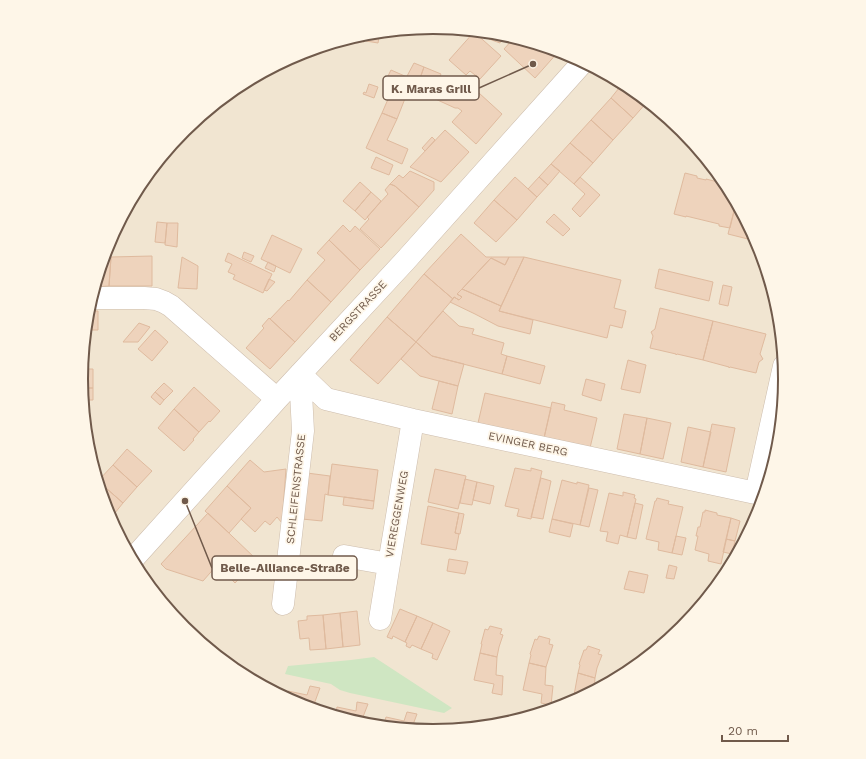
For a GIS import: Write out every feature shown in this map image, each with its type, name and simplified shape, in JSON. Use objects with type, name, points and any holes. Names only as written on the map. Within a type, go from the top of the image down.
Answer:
[{"type":"street","name":"BERGSTRASSE","points":[[136,555],[579,67]]},
{"type":"street","points":[[97,298],[144,298],[156,299],[164,302],[171,306],[277,399]]},
{"type":"street","name":"EVINGER BERG","points":[[300,374],[326,399],[413,420],[759,494]]},
{"type":"street","name":"SCHLEIFENSTRASSE","points":[[283,604],[303,431],[300,374]]},
{"type":"street","points":[[761,489],[768,437],[778,393]]},
{"type":"street","name":"VIEREGGENWEG","points":[[344,556],[389,564],[413,420]]},
{"type":"street","points":[[380,619],[389,564]]},
{"type":"shaded area","points":[[433,34],[478,37],[544,52],[565,60],[606,80],[643,105],[661,120],[693,152],[707,169],[732,207],[743,227],[760,268],[767,290],[776,334],[778,357],[778,402],[776,425],[767,469],[760,491],[743,532],[732,552],[707,590],[693,607],[677,624],[643,654],[606,679],[586,689],[544,707],[522,713],[478,722],[456,724],[433,725],[388,722],[322,707],[301,699],[260,679],[223,654],[205,639],[173,607],[159,590],[134,552],[123,532],[106,491],[99,469],[90,425],[88,402],[88,357],[90,334],[99,290],[106,268],[123,227],[134,207],[159,169],[173,152],[189,135],[223,105],[260,80],[280,70],[322,52],[344,46],[388,37],[410,35]]},
{"type":"green space","points":[[374,657],[452,708],[444,713],[350,693],[340,690],[331,684],[285,674],[288,666]]},
{"type":"building","points":[[470,36],[480,37],[501,56],[480,79],[470,71],[466,75],[449,60]]},
{"type":"building","points":[[379,39],[378,43],[366,41]]},
{"type":"building","points":[[489,39],[501,41],[500,43]]},
{"type":"building","points":[[509,43],[555,56],[535,78],[504,49]]},
{"type":"building","points":[[414,63],[424,67],[418,84],[406,78]]},
{"type":"building","points":[[424,67],[441,74],[433,91],[418,84]]},
{"type":"building","points":[[391,70],[407,77],[401,91],[384,84]]},
{"type":"building","points":[[440,77],[479,93],[502,114],[476,144],[452,122],[462,111],[431,97]]},
{"type":"building","points":[[369,84],[378,87],[374,98],[363,94],[364,92],[366,93]]},
{"type":"building","points":[[619,88],[644,106],[633,118],[611,98]]},
{"type":"building","points":[[392,90],[406,96],[397,119],[382,113]]},
{"type":"building","points":[[611,98],[633,118],[613,140],[591,120]]},
{"type":"building","points":[[382,113],[397,119],[387,140],[408,149],[402,164],[366,148]]},
{"type":"building","points":[[591,120],[613,140],[593,163],[570,143]]},
{"type":"building","points":[[445,130],[469,152],[441,182],[410,167]]},
{"type":"building","points":[[432,137],[435,140],[425,151],[422,148]]},
{"type":"building","points":[[570,143],[593,163],[574,184],[551,164]]},
{"type":"building","points":[[376,157],[393,165],[389,175],[371,168]]},
{"type":"building","points":[[551,164],[560,171],[548,185],[539,177]]},
{"type":"building","points":[[410,171],[434,182],[434,190],[419,207],[395,186],[390,184],[399,175],[403,178]]},
{"type":"building","points":[[685,173],[697,176],[697,178],[715,181],[734,211],[730,228],[719,226],[719,224],[674,214]]},
{"type":"building","points":[[515,177],[537,197],[517,220],[494,200]]},
{"type":"building","points":[[539,177],[548,185],[537,197],[528,189]]},
{"type":"building","points":[[580,177],[600,195],[580,217],[572,209],[585,194],[574,184]]},
{"type":"building","points":[[360,182],[371,192],[355,211],[343,201]]},
{"type":"building","points":[[390,184],[395,186],[419,207],[381,248],[360,229],[369,219],[367,217],[388,194],[385,190]]},
{"type":"building","points":[[371,192],[381,201],[365,220],[355,211]]},
{"type":"building","points":[[494,200],[517,220],[496,242],[474,223]]},
{"type":"building","points":[[734,211],[748,239],[728,234]]},
{"type":"building","points":[[554,214],[570,229],[563,236],[546,222]]},
{"type":"building","points":[[157,222],[167,223],[165,243],[155,242]]},
{"type":"building","points":[[167,223],[178,223],[177,247],[165,245]]},
{"type":"building","points":[[343,225],[350,232],[355,226],[380,249],[360,270],[329,240]]},
{"type":"building","points":[[461,234],[486,257],[509,257],[505,265],[491,258],[457,294],[462,297],[459,300],[454,297],[453,299],[424,274]]},
{"type":"building","points":[[272,235],[302,249],[290,273],[261,259]]},
{"type":"building","points":[[329,240],[360,270],[331,302],[307,280],[325,260],[317,253]]},
{"type":"building","points":[[244,252],[254,256],[251,262],[242,258]]},
{"type":"building","points":[[228,253],[272,274],[263,293],[233,279],[235,275],[228,272],[232,264],[225,261]]},
{"type":"building","points":[[152,256],[152,286],[109,286],[111,257]]},
{"type":"building","points":[[111,257],[109,286],[100,287]]},
{"type":"building","points":[[182,257],[198,266],[197,289],[178,288]]},
{"type":"building","points":[[509,257],[524,257],[501,306],[462,289],[491,258],[505,265]]},
{"type":"building","points":[[524,257],[621,280],[614,308],[626,311],[622,328],[610,325],[607,338],[499,311]]},
{"type":"building","points":[[268,262],[276,266],[274,272],[265,268]]},
{"type":"building","points":[[659,269],[713,282],[709,301],[655,288]]},
{"type":"building","points":[[424,274],[453,299],[416,342],[387,317]]},
{"type":"building","points":[[269,279],[275,282],[267,291],[264,290]]},
{"type":"building","points":[[307,280],[331,302],[295,342],[270,319],[288,300],[289,301]]},
{"type":"building","points":[[723,285],[732,287],[728,306],[719,304]]},
{"type":"building","points":[[462,289],[501,306],[499,311],[533,320],[530,334],[498,326],[450,302],[454,297],[459,300],[462,297],[457,294]]},
{"type":"building","points":[[660,308],[713,321],[703,360],[650,348],[653,336],[651,332],[655,329]]},
{"type":"building","points":[[94,311],[98,311],[98,330],[91,330]]},
{"type":"building","points":[[443,311],[459,326],[474,329],[472,334],[504,343],[501,354],[507,356],[502,374],[432,356],[416,342]]},
{"type":"building","points":[[387,317],[416,342],[378,384],[350,360]]},
{"type":"building","points":[[269,318],[295,342],[270,369],[246,348],[264,328],[262,326]]},
{"type":"building","points":[[713,321],[766,334],[760,354],[763,359],[759,362],[756,373],[729,368],[703,360]]},
{"type":"building","points":[[139,323],[150,327],[138,342],[123,342]]},
{"type":"building","points":[[155,330],[168,342],[152,361],[138,349]]},
{"type":"building","points":[[416,342],[432,356],[464,364],[458,386],[420,376],[401,359]]},
{"type":"building","points":[[507,356],[545,366],[540,384],[502,374]]},
{"type":"building","points":[[628,360],[646,365],[640,393],[621,389]]},
{"type":"building","points":[[88,369],[93,369],[93,388],[88,388]]},
{"type":"building","points":[[586,379],[605,384],[601,401],[582,395]]},
{"type":"building","points":[[439,381],[458,386],[452,414],[432,409]]},
{"type":"building","points":[[164,383],[173,391],[164,400],[155,392]]},
{"type":"building","points":[[194,387],[220,411],[199,432],[174,409]]},
{"type":"building","points":[[88,388],[93,388],[93,400],[88,400]]},
{"type":"building","points":[[155,392],[164,400],[160,405],[151,397]]},
{"type":"building","points":[[485,393],[551,408],[544,438],[478,423]]},
{"type":"building","points":[[552,402],[565,405],[564,410],[597,418],[590,448],[544,438]]},
{"type":"building","points":[[174,409],[199,432],[184,451],[158,428]]},
{"type":"building","points":[[624,414],[647,418],[640,454],[617,449]]},
{"type":"building","points":[[647,418],[671,423],[663,459],[640,454]]},
{"type":"building","points":[[712,424],[735,428],[726,472],[703,467]]},
{"type":"building","points":[[688,427],[711,432],[703,467],[681,462]]},
{"type":"building","points":[[127,449],[152,471],[137,487],[113,465]]},
{"type":"building","points":[[250,460],[264,472],[286,469],[282,523],[277,517],[270,525],[265,521],[255,532],[241,519],[251,508],[227,486]]},
{"type":"building","points":[[332,464],[378,470],[374,501],[328,495]]},
{"type":"building","points":[[113,465],[137,487],[123,503],[105,487],[102,477]]},
{"type":"building","points":[[515,468],[531,471],[531,468],[542,471],[531,519],[517,516],[519,509],[505,506]]},
{"type":"building","points":[[435,469],[466,476],[458,509],[428,502]]},
{"type":"building","points":[[307,473],[330,476],[328,495],[325,494],[322,521],[302,519]]},
{"type":"building","points":[[541,478],[551,481],[543,519],[531,517]]},
{"type":"building","points":[[465,479],[477,482],[472,505],[460,503]]},
{"type":"building","points":[[562,480],[577,484],[577,482],[589,485],[580,525],[552,519]]},
{"type":"building","points":[[477,482],[494,486],[490,504],[473,500]]},
{"type":"building","points":[[227,486],[251,508],[229,533],[205,511]]},
{"type":"building","points":[[105,487],[123,503],[115,513]]},
{"type":"building","points":[[589,488],[598,490],[589,527],[580,525]]},
{"type":"building","points":[[623,492],[635,495],[634,498],[636,499],[627,537],[620,535],[618,544],[606,541],[608,532],[600,531],[609,493],[623,496]]},
{"type":"building","points":[[344,497],[374,501],[373,509],[343,505]]},
{"type":"building","points":[[657,498],[669,501],[668,504],[683,507],[672,553],[658,550],[659,542],[646,539]]},
{"type":"building","points":[[635,503],[643,505],[636,539],[627,537]]},
{"type":"building","points":[[428,506],[459,513],[455,533],[459,534],[456,550],[421,544]]},
{"type":"building","points":[[705,510],[717,513],[717,515],[731,518],[721,564],[708,561],[709,554],[695,550],[698,527],[700,527],[703,512],[705,512]]},
{"type":"building","points":[[208,513],[257,560],[235,583],[217,565],[203,581],[166,569],[161,564]]},
{"type":"building","points":[[459,513],[464,514],[460,534],[455,533]]},
{"type":"building","points":[[731,518],[740,521],[735,541],[726,539]]},
{"type":"building","points":[[552,519],[573,524],[570,537],[549,532]]},
{"type":"building","points":[[676,536],[686,538],[682,555],[672,553]]},
{"type":"building","points":[[726,539],[735,541],[731,554],[723,552]]},
{"type":"building","points":[[449,559],[468,562],[465,574],[447,571]]},
{"type":"building","points":[[669,565],[677,567],[674,579],[666,578]]},
{"type":"building","points":[[629,571],[648,575],[644,593],[624,589]]},
{"type":"building","points":[[400,609],[417,616],[405,642],[393,636],[392,639],[387,637]]},
{"type":"building","points":[[357,611],[360,645],[343,647],[340,613]]},
{"type":"building","points":[[340,613],[343,647],[326,649],[323,615]]},
{"type":"building","points":[[323,615],[326,649],[310,650],[309,638],[300,639],[298,621],[307,620],[307,616]]},
{"type":"building","points":[[417,616],[433,623],[421,649],[412,645],[410,648],[406,646],[407,643],[405,642]]},
{"type":"building","points":[[433,623],[450,631],[437,660],[432,658],[433,654],[421,649]]},
{"type":"building","points":[[490,626],[502,629],[500,634],[503,635],[497,657],[480,653],[485,629],[488,630]]},
{"type":"building","points":[[539,636],[550,639],[549,644],[553,645],[546,667],[529,663],[530,654],[535,639],[537,640]]},
{"type":"building","points":[[588,646],[600,650],[598,654],[602,655],[595,678],[578,673],[579,664],[584,650],[586,650]]},
{"type":"building","points":[[480,653],[497,657],[496,675],[503,676],[502,695],[492,693],[494,684],[474,680]]},
{"type":"building","points":[[529,663],[546,667],[545,685],[553,686],[551,704],[541,703],[542,694],[523,690]]},
{"type":"building","points":[[578,673],[595,678],[594,685],[574,695]]},
{"type":"building","points":[[310,686],[320,688],[314,704],[288,693],[288,691],[307,695]]},
{"type":"building","points":[[357,702],[368,704],[363,717],[336,711],[337,707],[356,711]]},
{"type":"building","points":[[407,712],[417,714],[413,724],[385,721],[386,717],[404,721]]},
{"type":"place","name":"K. Maras Grill","points":[[533,64]]},
{"type":"place","name":"Belle-Alliance-Straße","points":[[185,501]]}]
